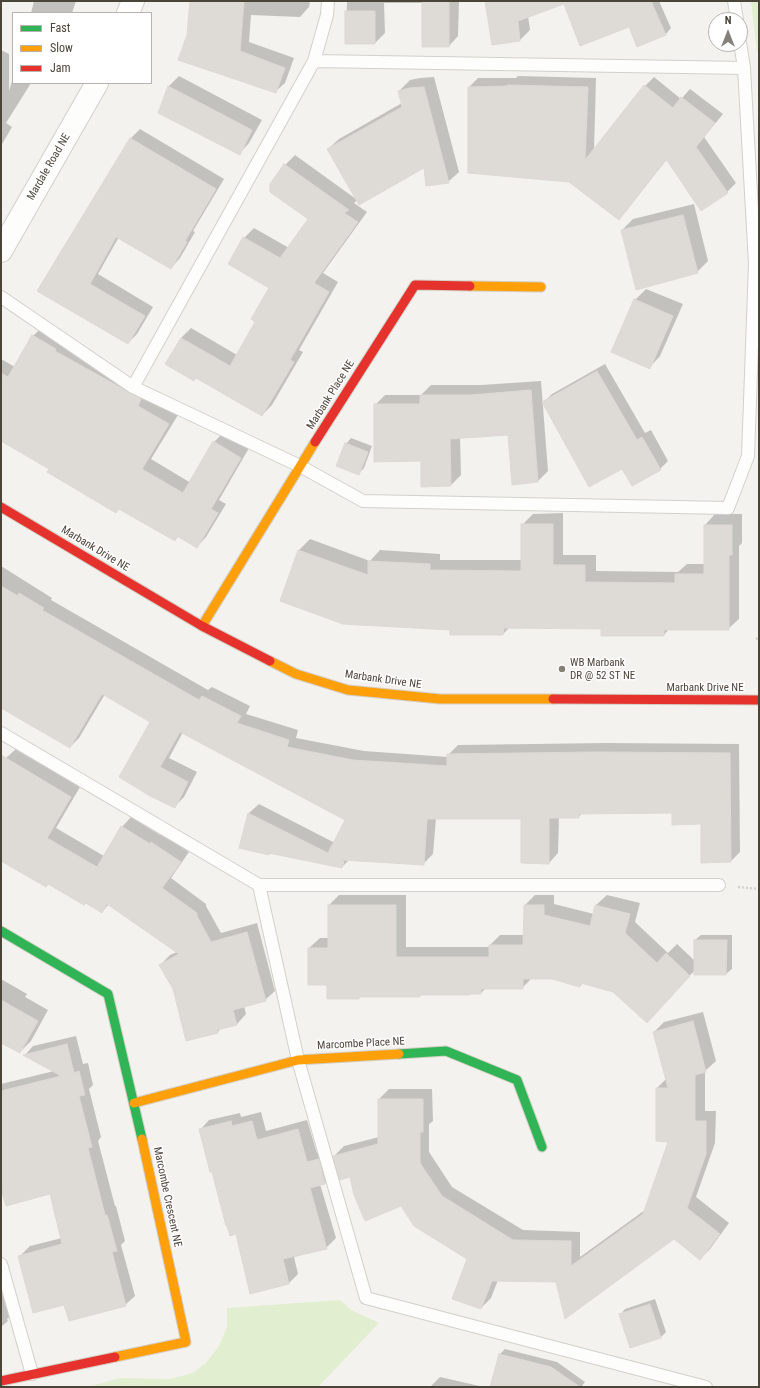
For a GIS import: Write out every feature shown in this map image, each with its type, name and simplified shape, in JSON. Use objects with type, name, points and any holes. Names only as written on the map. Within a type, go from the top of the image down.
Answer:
[{"type":"street","points":[[128,12],[133,1]]},
{"type":"street","name":"Mardale Road NE","points":[[1,251],[96,84]]},
{"type":"street","name":"Marbank Place NE","points":[[202,626],[300,466],[415,285],[541,287]]},
{"type":"street","name":"Marbank Drive NE","points":[[1,507],[202,626],[296,674],[348,690],[440,699],[759,700]]},
{"type":"street","name":"Marcombe Crescent NE","points":[[1,931],[108,994],[134,1103],[186,1342],[1,1381]]},
{"type":"street","name":"Marcombe Place NE","points":[[134,1103],[298,1060],[446,1051],[517,1080],[542,1147]]},
{"type":"lane","points":[[132,388],[314,61],[327,15],[328,1]]},
{"type":"lane","points":[[734,1],[736,12]]},
{"type":"lane","points":[[1,297],[132,388],[300,466],[363,501],[728,508],[748,456],[755,264],[744,68],[742,52]]},
{"type":"lane","points":[[314,61],[744,68]]},
{"type":"lane","points":[[1,733],[259,885],[719,885]]},
{"type":"lane","points":[[259,885],[298,1060],[366,1298],[706,1387]]},
{"type":"lane","points":[[1,1264],[32,1374]]},
{"type":"green space","points":[[751,1],[759,1],[759,52],[757,52]]},
{"type":"green space","points":[[340,1300],[351,1310],[379,1323],[318,1387],[87,1387],[121,1378],[170,1379],[193,1373],[206,1363],[219,1346],[227,1327],[227,1308]]},
{"type":"building","points":[[190,1],[244,1],[240,51],[285,68],[276,93],[178,60],[187,35]]},
{"type":"building","points":[[422,1],[449,1],[449,47],[422,47]]},
{"type":"building","points":[[485,1],[651,1],[666,35],[637,47],[629,27],[580,46],[564,4],[518,21],[520,41],[492,45]]},
{"type":"building","points":[[345,11],[375,11],[375,44],[345,44]]},
{"type":"building","points":[[508,85],[588,87],[585,160],[644,85],[673,108],[681,97],[715,123],[696,147],[728,193],[701,211],[666,159],[619,220],[569,182],[468,173],[468,87]]},
{"type":"building","points":[[168,86],[252,130],[240,155],[158,113]]},
{"type":"building","points":[[424,87],[449,183],[426,186],[424,168],[359,205],[327,149],[402,107],[398,91],[409,88]]},
{"type":"building","points":[[130,138],[216,189],[185,241],[187,242],[171,269],[116,237],[90,284],[145,316],[128,344],[37,291]]},
{"type":"building","points":[[284,164],[349,210],[344,213],[358,222],[314,283],[329,292],[290,360],[294,362],[262,416],[196,378],[194,381],[165,364],[181,338],[230,366],[255,322],[251,319],[269,288],[228,264],[243,237],[280,258],[308,219],[270,192],[270,184]]},
{"type":"building","points":[[683,215],[698,273],[636,290],[621,230]]},
{"type":"building","points":[[634,299],[673,316],[650,369],[611,352]]},
{"type":"building","points":[[32,335],[56,349],[55,351],[141,399],[138,406],[169,424],[142,469],[183,493],[213,441],[241,458],[211,509],[218,513],[197,548],[177,536],[175,541],[119,509],[116,513],[47,472],[49,469],[1,441],[1,373],[8,377]]},
{"type":"building","points":[[597,371],[637,440],[642,437],[661,470],[632,486],[622,469],[589,487],[542,402]]},
{"type":"building","points":[[531,390],[538,482],[512,485],[508,435],[450,439],[451,486],[421,487],[421,461],[374,462],[374,404],[420,404],[420,395],[470,395]]},
{"type":"building","points":[[345,443],[368,452],[359,475],[336,466]]},
{"type":"building","points":[[521,524],[553,524],[553,565],[585,565],[585,582],[675,583],[675,574],[704,574],[704,525],[732,525],[732,555],[729,555],[729,630],[664,630],[664,636],[601,636],[601,629],[504,628],[503,635],[450,635],[450,630],[343,624],[280,601],[298,550],[368,575],[368,561],[430,564],[430,570],[521,571]]},
{"type":"building","points":[[1,586],[18,596],[19,593],[44,608],[42,610],[199,700],[202,696],[241,716],[237,723],[289,740],[287,747],[353,760],[447,766],[447,754],[596,752],[730,753],[731,862],[701,863],[701,824],[672,825],[672,813],[579,814],[579,818],[549,818],[549,864],[521,863],[521,819],[427,819],[424,865],[341,860],[344,862],[342,868],[239,848],[248,813],[328,853],[345,820],[180,732],[160,767],[188,782],[175,808],[150,796],[119,777],[150,722],[102,694],[70,748],[1,708]]},
{"type":"building","points":[[1,755],[71,797],[47,838],[97,867],[121,826],[150,844],[151,842],[181,862],[162,888],[197,913],[197,916],[211,942],[247,932],[266,1001],[233,1010],[237,1025],[217,1030],[218,1033],[186,1041],[173,989],[159,965],[179,954],[107,904],[102,913],[86,903],[84,905],[48,884],[46,887],[1,861]]},
{"type":"building","points":[[328,905],[396,905],[396,957],[489,957],[489,945],[523,945],[524,905],[544,905],[544,915],[590,926],[595,905],[630,914],[625,933],[657,963],[666,953],[690,976],[647,1023],[613,992],[581,983],[580,987],[552,979],[523,979],[523,989],[481,989],[481,994],[470,995],[420,995],[420,997],[359,997],[359,999],[327,999],[327,985],[308,985],[308,948],[328,948]]},
{"type":"building","points":[[694,940],[727,940],[726,975],[694,975]]},
{"type":"building","points":[[1,1000],[38,1021],[20,1053],[1,1043]]},
{"type":"building","points":[[693,1021],[706,1072],[695,1075],[695,1121],[706,1121],[706,1154],[687,1208],[720,1234],[700,1260],[674,1239],[565,1319],[556,1282],[492,1281],[481,1309],[452,1299],[467,1259],[414,1226],[401,1206],[365,1221],[354,1195],[350,1177],[340,1180],[333,1156],[378,1144],[378,1099],[423,1099],[423,1132],[420,1132],[420,1163],[442,1196],[513,1240],[571,1241],[571,1266],[643,1214],[668,1142],[656,1141],[656,1088],[668,1088],[653,1032]]},
{"type":"building","points":[[67,1044],[74,1073],[79,1071],[85,1095],[79,1096],[92,1147],[88,1148],[105,1215],[107,1215],[117,1251],[112,1252],[126,1306],[69,1321],[64,1305],[33,1313],[18,1256],[62,1244],[50,1194],[6,1206],[1,1189],[1,1091],[61,1076],[23,1055]]},
{"type":"building","points":[[231,1121],[232,1126],[252,1121],[257,1140],[298,1129],[307,1162],[319,1159],[325,1184],[310,1188],[327,1249],[283,1259],[289,1284],[250,1294],[236,1234],[230,1236],[226,1226],[199,1129]]},
{"type":"building","points":[[650,1304],[661,1338],[630,1348],[619,1314]]},
{"type":"building","points":[[499,1354],[551,1367],[580,1387],[490,1387]]},
{"type":"traffic: fast","points":[[1,931],[108,994],[142,1139]]},
{"type":"traffic: fast","points":[[399,1054],[446,1051],[517,1080],[542,1147]]},
{"type":"traffic: slow","points":[[470,286],[541,287]]},
{"type":"traffic: slow","points":[[202,626],[315,442]]},
{"type":"traffic: slow","points":[[270,661],[296,674],[348,690],[440,699],[553,699]]},
{"type":"traffic: slow","points":[[134,1103],[298,1060],[399,1054]]},
{"type":"traffic: slow","points":[[115,1357],[186,1342],[142,1139]]},
{"type":"traffic: jam","points":[[315,442],[415,285],[470,286]]},
{"type":"traffic: jam","points":[[1,507],[202,626],[270,661]]},
{"type":"traffic: jam","points":[[553,699],[759,700]]},
{"type":"traffic: jam","points":[[1,1381],[115,1357]]},
{"type":"place","name":"WB Marbank DR @ 52 ST NE","points":[[562,669]]}]
